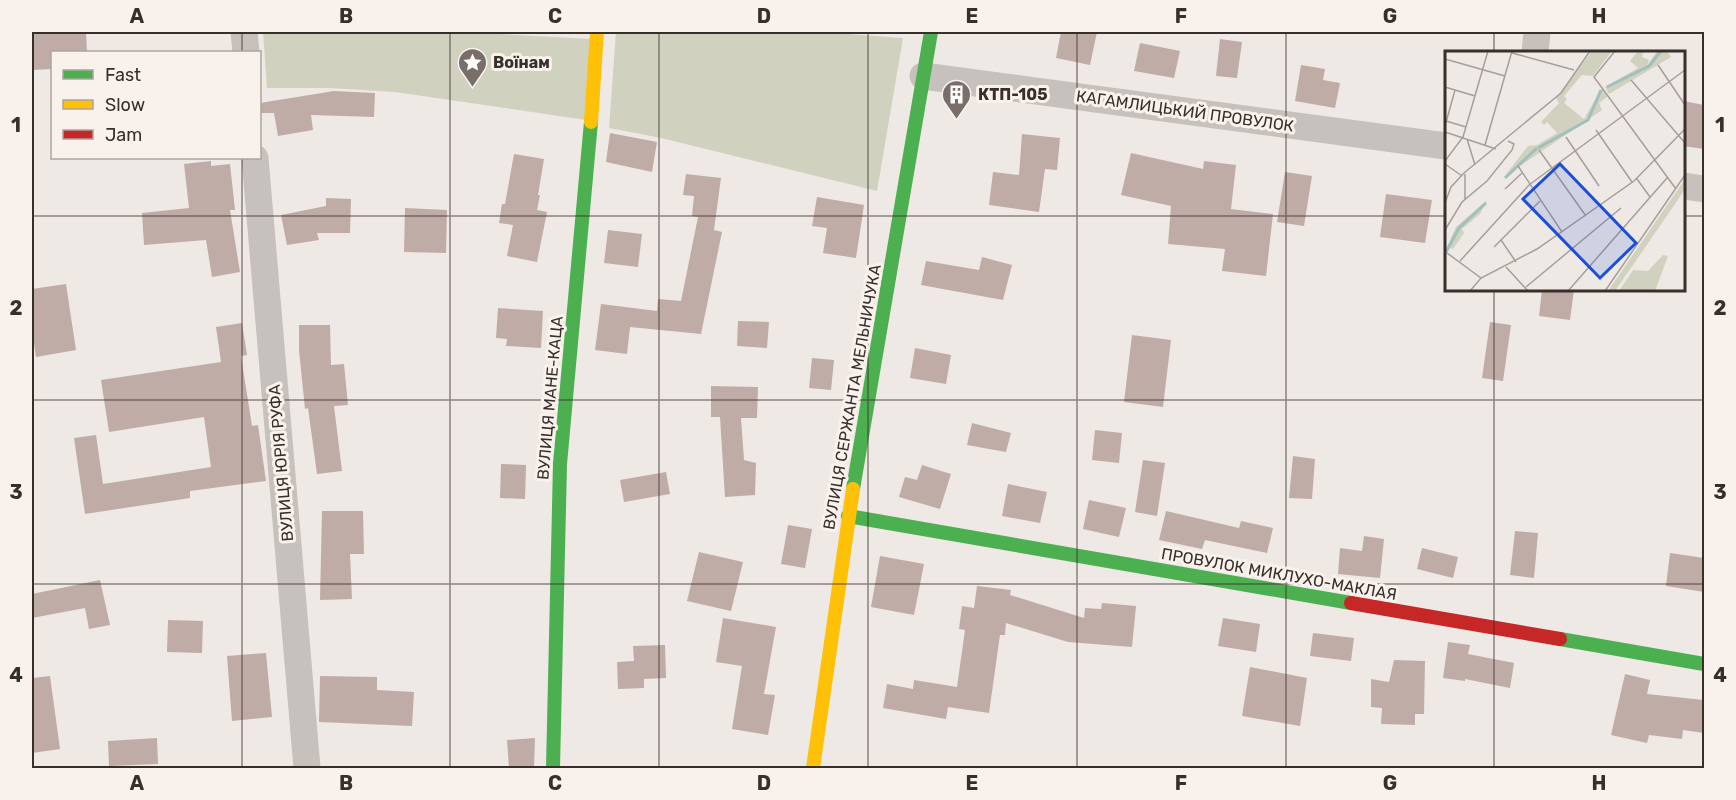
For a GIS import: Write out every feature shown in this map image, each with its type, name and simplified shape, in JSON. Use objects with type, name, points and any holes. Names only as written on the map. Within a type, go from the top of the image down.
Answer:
[{"type":"street","points":[[244,32],[246,51]]},
{"type":"street","name":"ВУЛИЦЯ МАНЕ-КАЦА","points":[[553,768],[560,464],[595,78],[597,32]]},
{"type":"street","name":"ВУЛИЦЯ СЕРЖАНТА МЕЛЬНИЧУКА","points":[[813,768],[848,516],[931,32]]},
{"type":"street","points":[[1535,51],[1537,32]]},
{"type":"street","name":"КАГАМЛИЦЬКИЙ ПРОВУЛОК","points":[[923,76],[1445,146]]},
{"type":"street","name":"ВУЛИЦЯ ЮРІЯ РУФА","points":[[255,159],[307,768]]},
{"type":"street","points":[[1685,186],[1704,189]]},
{"type":"street","name":"ПРОВУЛОК МИКЛУХО-МАКЛАЯ","points":[[848,516],[1704,664]]},
{"type":"green space","points":[[263,32],[463,32],[591,39],[586,120],[395,92],[330,88],[267,88]]},
{"type":"green space","points":[[616,32],[820,32],[903,38],[877,191],[661,138],[609,128]]},
{"type":"building","points":[[32,32],[86,32],[87,51],[51,51],[51,69],[32,70]]},
{"type":"building","points":[[1061,32],[1097,32],[1090,65],[1056,58]]},
{"type":"building","points":[[1220,39],[1242,42],[1237,78],[1216,76]]},
{"type":"building","points":[[1140,43],[1180,51],[1174,78],[1134,71]]},
{"type":"building","points":[[1301,65],[1325,69],[1323,80],[1340,83],[1335,108],[1295,101]]},
{"type":"building","points":[[334,91],[375,93],[374,117],[311,115],[313,130],[278,136],[274,113],[261,113],[261,103]]},
{"type":"building","points":[[1685,101],[1704,105],[1704,149],[1685,146]]},
{"type":"building","points":[[610,133],[657,142],[652,172],[606,162]]},
{"type":"building","points":[[1022,134],[1060,138],[1057,170],[1045,169],[1039,212],[989,205],[993,172],[1019,175]]},
{"type":"building","points":[[1131,153],[1203,169],[1204,161],[1236,165],[1231,209],[1273,214],[1266,276],[1222,271],[1225,249],[1168,244],[1171,206],[1121,195]]},
{"type":"building","points":[[514,154],[544,159],[537,210],[547,212],[537,262],[507,256],[513,225],[499,223],[502,204],[505,204]]},
{"type":"building","points":[[211,161],[211,166],[230,164],[235,210],[230,210],[240,272],[212,277],[206,240],[144,245],[142,213],[189,208],[184,164]]},
{"type":"building","points":[[1285,172],[1312,176],[1304,226],[1277,222]]},
{"type":"building","points":[[686,174],[721,178],[714,230],[722,232],[701,334],[630,327],[627,354],[595,350],[601,304],[657,311],[658,299],[681,301],[698,217],[692,216],[694,196],[683,195]]},
{"type":"building","points":[[1386,194],[1432,200],[1425,243],[1380,237]]},
{"type":"building","points":[[817,197],[864,205],[856,258],[823,253],[827,228],[812,226]]},
{"type":"building","points":[[326,198],[351,199],[350,233],[317,233],[319,240],[287,245],[281,215],[326,206]]},
{"type":"building","points":[[405,208],[447,210],[446,253],[404,252]]},
{"type":"building","points":[[608,230],[642,234],[638,267],[604,263]]},
{"type":"building","points":[[982,257],[1012,265],[1003,300],[921,285],[926,261],[979,270]]},
{"type":"building","points":[[66,284],[76,350],[36,357],[32,329],[32,289]]},
{"type":"building","points":[[1542,291],[1574,291],[1570,320],[1539,316]]},
{"type":"building","points":[[498,308],[543,311],[541,348],[506,346],[507,339],[496,338]]},
{"type":"building","points":[[738,321],[769,322],[767,348],[737,346]]},
{"type":"building","points":[[1490,322],[1511,325],[1503,381],[1482,378]]},
{"type":"building","points":[[242,323],[247,355],[241,356],[252,426],[258,425],[266,481],[190,491],[190,498],[85,514],[74,438],[96,435],[103,484],[211,467],[204,417],[109,432],[101,380],[221,362],[216,327]]},
{"type":"building","points":[[299,325],[330,325],[331,365],[344,364],[348,405],[334,406],[342,471],[317,474],[308,408],[305,409]]},
{"type":"building","points":[[1132,335],[1171,340],[1163,407],[1124,402]]},
{"type":"building","points":[[915,348],[951,355],[946,384],[910,378]]},
{"type":"building","points":[[812,358],[834,360],[831,390],[809,388]]},
{"type":"building","points":[[711,386],[758,387],[757,418],[741,418],[744,460],[756,463],[755,495],[725,497],[720,417],[711,417]]},
{"type":"building","points":[[972,423],[1011,433],[1006,452],[967,445]]},
{"type":"building","points":[[1095,430],[1122,433],[1119,463],[1092,460]]},
{"type":"building","points":[[1293,456],[1315,459],[1312,499],[1289,498]]},
{"type":"building","points":[[1143,460],[1165,463],[1157,516],[1135,512]]},
{"type":"building","points":[[501,464],[526,465],[525,499],[500,498]]},
{"type":"building","points":[[922,465],[951,474],[940,509],[899,497],[905,477],[917,480]]},
{"type":"building","points":[[666,472],[670,494],[624,502],[620,480]]},
{"type":"building","points":[[1008,484],[1047,492],[1040,523],[1002,516]]},
{"type":"building","points":[[1089,500],[1126,508],[1119,537],[1083,529]]},
{"type":"building","points":[[322,511],[363,511],[364,554],[350,554],[352,599],[320,600]]},
{"type":"building","points":[[1166,511],[1239,528],[1241,521],[1273,528],[1267,553],[1205,540],[1202,549],[1159,540]]},
{"type":"building","points":[[788,525],[812,529],[805,568],[781,564]]},
{"type":"building","points":[[1515,531],[1538,533],[1534,578],[1510,575]]},
{"type":"building","points":[[1364,536],[1384,539],[1380,578],[1338,574],[1340,548],[1362,551]]},
{"type":"building","points":[[1422,548],[1458,557],[1453,578],[1417,569]]},
{"type":"building","points":[[699,552],[743,562],[731,611],[687,601]]},
{"type":"building","points":[[1670,553],[1704,558],[1704,592],[1666,586]]},
{"type":"building","points":[[880,556],[924,564],[914,615],[871,607]]},
{"type":"building","points":[[100,580],[110,625],[89,629],[85,608],[32,618],[32,594]]},
{"type":"building","points":[[977,586],[1011,590],[1010,595],[1084,618],[1085,608],[1101,609],[1102,603],[1136,606],[1132,647],[1068,642],[1006,623],[1005,635],[1000,635],[989,713],[948,707],[946,719],[883,708],[887,684],[913,689],[914,680],[957,687],[965,630],[959,629],[962,606],[974,608]]},
{"type":"building","points":[[723,618],[776,627],[764,694],[775,695],[768,735],[732,729],[742,666],[716,662]]},
{"type":"building","points":[[1223,618],[1260,624],[1256,652],[1218,646]]},
{"type":"building","points":[[168,620],[203,621],[202,653],[167,652]]},
{"type":"building","points":[[1313,633],[1354,638],[1351,661],[1310,656]]},
{"type":"building","points":[[1448,642],[1470,645],[1468,654],[1514,663],[1510,688],[1465,679],[1465,681],[1443,678]]},
{"type":"building","points":[[665,645],[666,678],[644,679],[644,688],[618,689],[617,662],[634,661],[633,646]]},
{"type":"building","points":[[266,653],[272,717],[232,721],[227,656]]},
{"type":"building","points":[[1394,660],[1425,661],[1424,714],[1415,714],[1415,725],[1381,724],[1382,708],[1371,707],[1371,679],[1389,682]]},
{"type":"building","points":[[1250,667],[1307,678],[1300,726],[1242,716]]},
{"type":"building","points":[[1625,674],[1650,680],[1647,694],[1704,700],[1704,733],[1683,730],[1682,739],[1649,735],[1647,743],[1611,735]]},
{"type":"building","points":[[50,676],[60,749],[32,753],[32,678]]},
{"type":"building","points":[[320,676],[377,677],[377,690],[414,692],[412,726],[319,722]]},
{"type":"building","points":[[157,738],[158,764],[109,766],[108,741]]},
{"type":"building","points":[[535,738],[534,768],[509,768],[507,740]]},
{"type":"traffic: fast","points":[[853,489],[931,32]]},
{"type":"traffic: fast","points":[[553,768],[560,464],[591,122]]},
{"type":"traffic: fast","points":[[848,516],[1351,603]]},
{"type":"traffic: fast","points":[[1560,639],[1704,664]]},
{"type":"traffic: slow","points":[[591,122],[597,32]]},
{"type":"traffic: slow","points":[[813,768],[853,489]]},
{"type":"traffic: jam","points":[[1351,603],[1560,639]]},
{"type":"place","name":"Воїнам","points":[[472,88]]},
{"type":"place","name":"КТП-105","points":[[957,120]]}]
